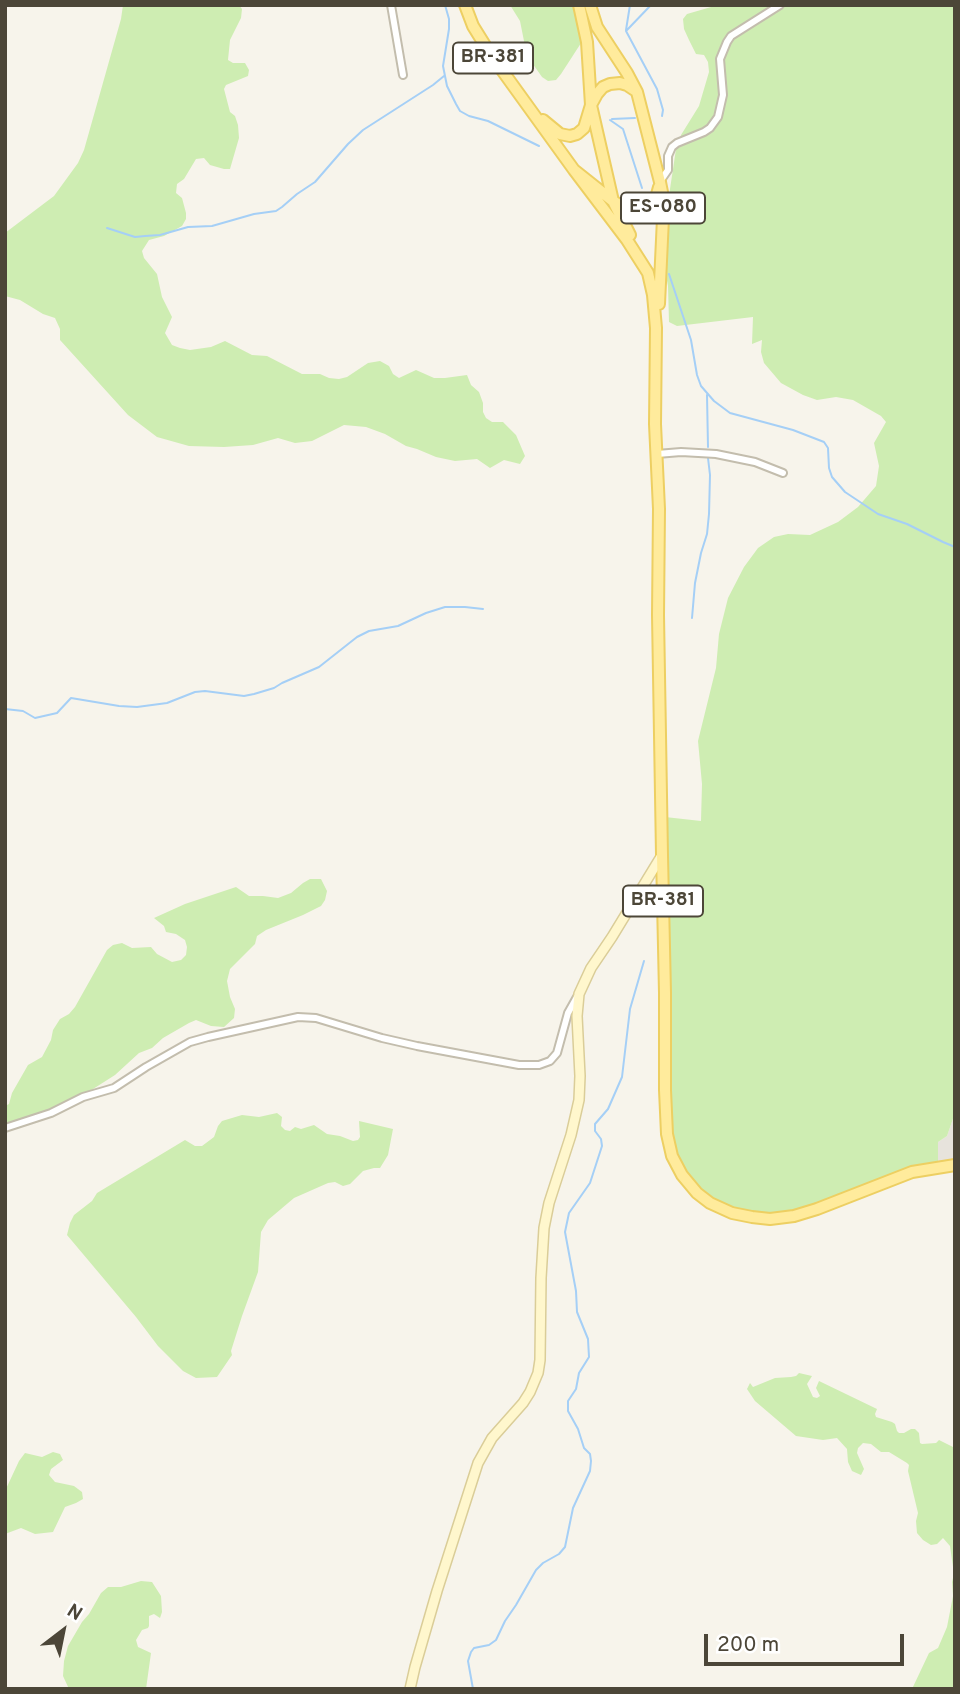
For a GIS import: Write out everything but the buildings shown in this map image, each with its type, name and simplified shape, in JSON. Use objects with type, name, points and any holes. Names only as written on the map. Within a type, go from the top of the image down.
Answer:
[{"type":"main road","name":"BR-381","points":[[465,5],[473,26],[491,55],[543,129],[574,170],[613,201]]},
{"type":"main road","name":"ES-080","points":[[579,5],[587,42],[591,105],[613,201],[648,273]]},
{"type":"main road","name":"ES-080","points":[[590,5],[597,27],[637,92],[660,182],[663,218],[656,328]]},
{"type":"main road","name":"BR-381","points":[[528,106],[552,129],[570,136],[584,128],[591,105],[603,88],[620,83],[637,92]]},
{"type":"main road","points":[[574,170],[627,240],[648,273]]},
{"type":"main road","points":[[613,201],[623,207],[643,208],[656,198],[660,182]]},
{"type":"main road","name":"BR-381","points":[[648,273],[656,328],[667,1134],[672,1156],[682,1175],[697,1193],[710,1203],[732,1213],[770,1219],[817,1209],[912,1172],[955,1164]]},
{"type":"street","points":[[391,5],[403,75]]},
{"type":"street","points":[[660,182],[667,170],[672,147],[704,132],[718,117],[723,95],[720,59],[727,42],[780,5]]},
{"type":"street","points":[[657,454],[716,454],[755,462],[783,473]]},
{"type":"street","points":[[5,1128],[51,1113],[78,1098],[114,1088],[190,1042],[298,1017],[316,1018],[417,1046],[519,1065],[539,1065],[550,1061],[556,1053],[568,1013],[592,968],[662,855]]},
{"type":"street","points":[[410,1689],[437,1591],[478,1462],[492,1438],[523,1403],[538,1373],[544,1228],[579,1100],[579,994]]},
{"type":"shaded area","points":[[955,1113],[955,1160],[938,1163],[938,1142],[947,1136]]},
{"type":"green space","points":[[123,5],[239,5],[242,9],[241,18],[230,40],[228,60],[245,63],[249,70],[248,76],[226,85],[224,89],[230,112],[235,116],[238,125],[239,138],[230,169],[210,165],[204,158],[196,159],[184,179],[177,184],[176,193],[182,198],[186,213],[182,226],[164,236],[149,240],[142,251],[144,258],[157,274],[162,297],[172,317],[165,333],[172,345],[190,350],[211,347],[225,341],[252,355],[267,356],[302,374],[320,374],[329,378],[347,377],[368,363],[380,361],[389,366],[399,378],[416,370],[434,378],[467,375],[471,385],[479,392],[486,418],[492,422],[503,422],[516,435],[525,456],[520,464],[504,460],[490,468],[477,459],[455,461],[436,457],[366,427],[344,425],[312,441],[295,443],[278,438],[253,445],[189,446],[157,437],[128,415],[60,340],[60,329],[55,318],[20,300],[5,296],[5,233],[54,196],[78,163],[84,150]]},
{"type":"green space","points":[[510,5],[577,5],[583,40],[556,80],[548,81],[542,77],[530,60],[520,21]]},
{"type":"green space","points":[[718,5],[955,5],[955,1113],[947,1136],[938,1142],[938,1163],[818,1205],[771,1216],[730,1211],[689,1183],[670,1140],[665,817],[701,821],[702,784],[698,741],[716,668],[719,634],[728,598],[744,567],[758,548],[774,537],[788,534],[810,535],[838,522],[858,507],[876,486],[879,466],[874,443],[886,422],[881,416],[853,400],[836,397],[817,400],[781,383],[764,363],[762,340],[752,344],[753,317],[677,326],[669,322],[668,286],[663,260],[676,149],[681,135],[699,106],[709,72],[704,55],[696,54],[689,40],[683,19],[687,14]]},
{"type":"green space","points":[[310,879],[321,879],[327,891],[321,906],[257,936],[255,944],[230,969],[227,981],[235,1009],[234,1018],[224,1027],[211,1026],[196,1020],[189,1023],[163,1038],[152,1048],[139,1053],[115,1075],[82,1096],[40,1117],[5,1125],[5,1106],[9,1104],[12,1093],[28,1065],[42,1057],[53,1030],[60,1019],[75,1007],[107,950],[113,945],[122,943],[132,948],[151,947],[157,954],[172,962],[181,960],[186,955],[185,940],[166,932],[164,926],[154,918],[185,904],[236,887],[249,896],[278,898],[291,893]]},
{"type":"green space","points":[[277,1113],[282,1117],[281,1126],[285,1130],[314,1125],[327,1134],[353,1141],[360,1137],[359,1121],[393,1129],[388,1155],[380,1168],[363,1171],[350,1184],[343,1186],[335,1182],[328,1183],[294,1198],[268,1220],[261,1232],[258,1272],[231,1351],[232,1355],[217,1377],[196,1378],[183,1371],[158,1346],[67,1235],[70,1223],[74,1215],[92,1201],[97,1193],[185,1140],[195,1146],[202,1146],[214,1137],[222,1121],[242,1115],[259,1117]]},
{"type":"green space","points":[[799,1373],[812,1376],[807,1384],[813,1397],[820,1396],[816,1388],[819,1381],[877,1409],[876,1417],[895,1424],[899,1433],[915,1429],[922,1444],[936,1443],[939,1440],[955,1448],[955,1689],[912,1689],[929,1653],[938,1648],[947,1627],[954,1574],[950,1546],[943,1538],[937,1544],[931,1545],[917,1533],[918,1513],[907,1463],[889,1452],[881,1452],[871,1444],[863,1443],[857,1453],[864,1469],[861,1475],[852,1471],[847,1449],[837,1438],[823,1440],[796,1436],[755,1401],[747,1389],[750,1383],[753,1387],[775,1378],[796,1376]]},
{"type":"green space","points":[[53,1452],[60,1454],[63,1460],[51,1469],[49,1475],[55,1482],[74,1486],[82,1492],[83,1499],[65,1507],[53,1532],[35,1534],[21,1528],[5,1534],[5,1491],[19,1461],[25,1453],[42,1457]]},
{"type":"green space","points":[[141,1581],[152,1582],[161,1596],[162,1612],[160,1618],[154,1614],[149,1616],[148,1628],[142,1630],[136,1640],[138,1647],[151,1653],[146,1689],[69,1689],[63,1676],[68,1646],[101,1593],[108,1587],[121,1587]]},
{"type":"waterway","points":[[445,5],[449,29],[443,66],[447,86],[460,111],[488,121],[539,146]]},
{"type":"waterway","points":[[626,30],[630,5]]},
{"type":"waterway","points":[[627,30],[651,5]]},
{"type":"waterway","points":[[626,31],[657,89],[662,116]]},
{"type":"waterway","points":[[107,228],[135,237],[160,235],[188,227],[212,226],[276,211],[315,182],[363,130],[444,76]]},
{"type":"waterway","points":[[612,119],[635,118]]},
{"type":"waterway","points":[[610,120],[623,129],[642,188]]},
{"type":"waterway","points":[[669,274],[691,340],[697,375],[701,386],[714,401],[730,413],[793,430],[824,442],[828,448],[832,477],[845,492],[878,514],[907,524],[955,547]]},
{"type":"waterway","points":[[707,395],[708,447]]},
{"type":"waterway","points":[[692,618],[695,583],[707,534],[710,475],[708,458]]},
{"type":"waterway","points":[[5,709],[23,711],[35,718],[57,713],[71,698],[137,707],[167,703],[195,692],[244,696],[254,694],[274,688],[319,667],[357,637],[369,631],[398,626],[445,607],[483,609]]},
{"type":"waterway","points":[[473,1689],[468,1661],[471,1652],[474,1648],[489,1645],[496,1640],[536,1570],[565,1547],[573,1508],[590,1471],[590,1454],[584,1448],[568,1411],[568,1401],[576,1389],[579,1373],[589,1357],[588,1339],[577,1312],[576,1291],[565,1232],[569,1213],[590,1183],[602,1146],[595,1131],[595,1124],[608,1109],[622,1077],[630,1009],[644,961]]}]
